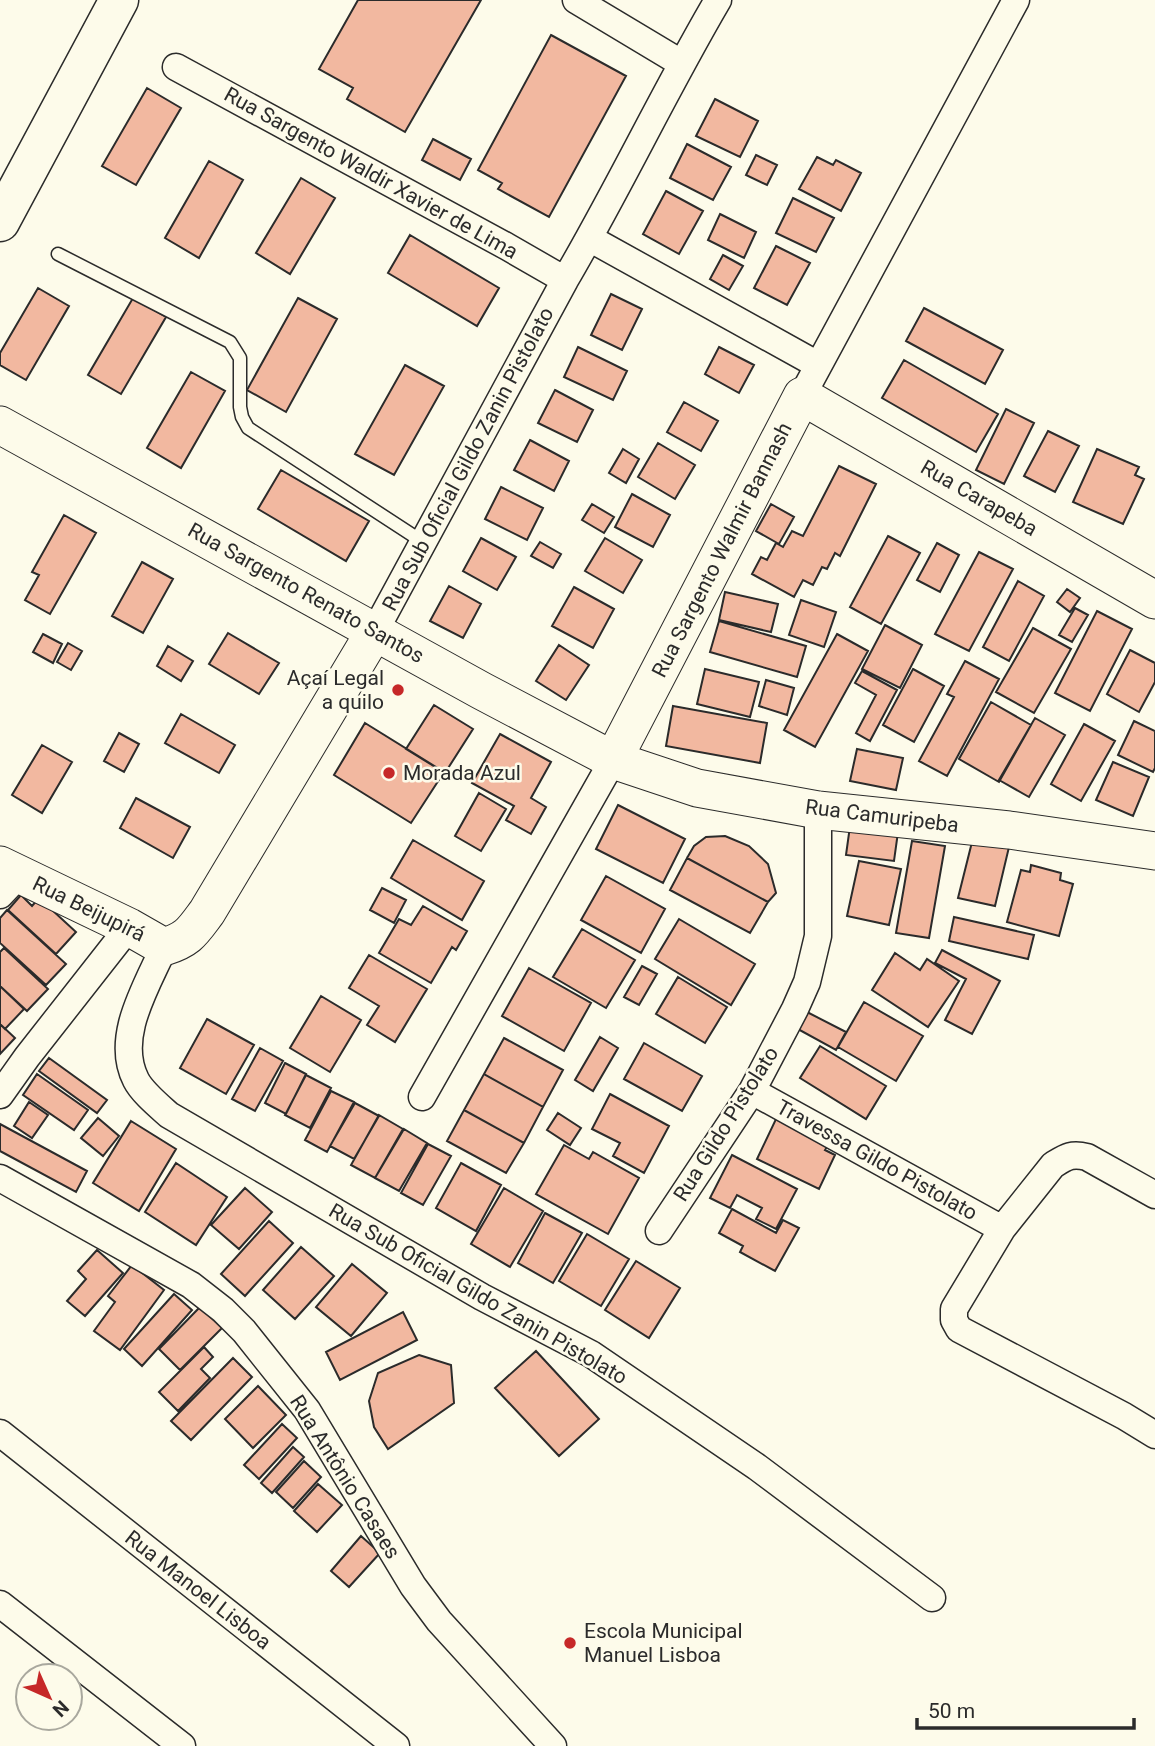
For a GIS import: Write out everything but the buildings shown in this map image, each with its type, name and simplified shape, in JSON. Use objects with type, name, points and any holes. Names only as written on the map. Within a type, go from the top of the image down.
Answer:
[{"type":"main road","points":[[0,222],[119,0]]},
{"type":"main road","name":"Rua Carapeba","points":[[810,381],[1155,600]]},
{"type":"main road","name":"Rua Sargento Walmir Bannash","points":[[613,760],[810,381]]},
{"type":"main road","name":"Rua Sargento Renato Santos","points":[[0,425],[482,691],[613,760]]},
{"type":"main road","name":"Rua Sub Oficial Gildo Zanin Pistolato","points":[[207,912],[375,631]]},
{"type":"main road","name":"Rua Camuripeba","points":[[613,760],[697,788],[818,810],[1009,830],[1155,851]]},
{"type":"main road","name":"Rua Beijupirá","points":[[6,878],[129,927],[164,947],[181,942],[207,912]]},
{"type":"street","points":[[576,0],[681,63]]},
{"type":"street","name":"Rua Sub Oficial Gildo Zanin Pistolato","points":[[375,631],[681,63],[718,0]]},
{"type":"street","name":"Rua Sargento Walmir Bannash","points":[[810,381],[1016,0]]},
{"type":"street","name":"Rua Sargento Waldir Xavier de Lima","points":[[176,67],[565,280]]},
{"type":"street","name":"Rua Carapeba","points":[[589,238],[810,381]]},
{"type":"street","name":"Rua Sargento Walmir Bannash","points":[[422,1097],[613,760]]},
{"type":"street","name":"Rua Gildo Pistolato","points":[[659,1231],[752,1091],[807,982],[818,936],[818,810]]},
{"type":"street","points":[[0,1095],[129,927]]},
{"type":"street","name":"Rua Sub Oficial Gildo Zanin Pistolato","points":[[164,947],[141,998],[129,1036],[130,1058],[136,1080],[169,1115],[482,1297],[591,1354],[757,1467],[932,1598]]},
{"type":"street","name":"Travessa Gildo Pistolato","points":[[752,1091],[1002,1229]]},
{"type":"street","points":[[1155,1195],[1087,1157],[1074,1154],[1053,1165],[1002,1229],[954,1309],[954,1320],[959,1328],[1155,1435]]},
{"type":"street","name":"Rua Antônio Casaes","points":[[0,1178],[191,1286],[223,1310],[244,1331],[307,1410],[413,1586],[536,1740]]},
{"type":"street","name":"Rua Manoel Lisboa","points":[[5,1448],[396,1746]]},
{"type":"street","points":[[0,1604],[182,1746]]},
{"type":"lane","points":[[58,254],[230,342],[240,358],[240,407],[248,428],[423,542]]},
{"type":"place","name":"Açaí Legal a quilo","points":[[398,690]]},
{"type":"place","name":"Morada Azul","points":[[389,773]]},
{"type":"place","name":"Escola Municipal Manuel Lisboa","points":[[570,1643]]}]
